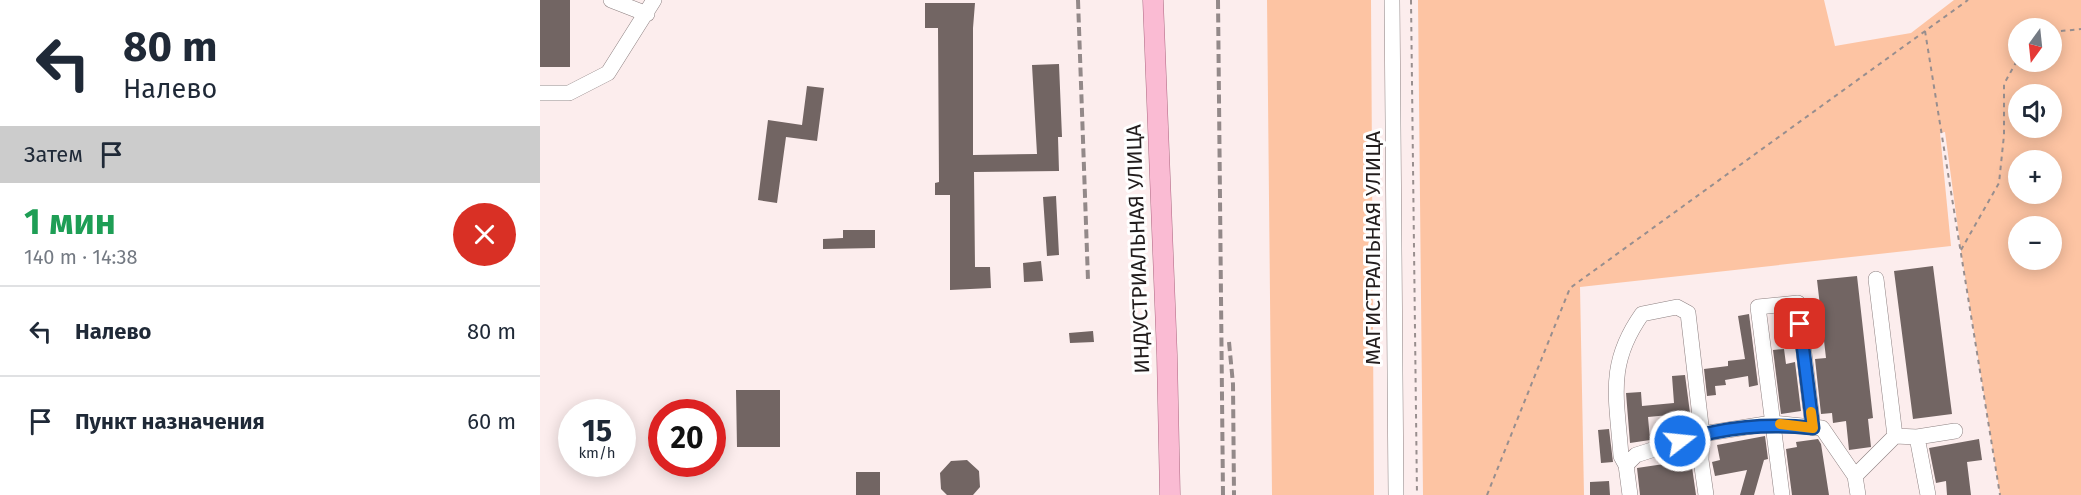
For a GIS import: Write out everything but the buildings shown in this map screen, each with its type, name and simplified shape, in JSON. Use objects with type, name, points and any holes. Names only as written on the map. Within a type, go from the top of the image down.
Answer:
[{"type":"main road","name":"ИНДУСТРИАЛЬНАЯ УЛИЦА","points":[[1153,0],[1167,355],[1170,495]]},
{"type":"street","points":[[540,93],[570,93],[608,73],[651,7],[611,0]]},
{"type":"street","name":"МАГИСТРАЛЬНАЯ УЛИЦА","points":[[1392,0],[1396,495]]},
{"type":"street","points":[[1876,279],[1896,436]]},
{"type":"street","points":[[1782,495],[1758,307],[1798,303],[1813,428]]},
{"type":"street","points":[[1630,495],[1626,465],[1621,456],[1615,372],[1627,335],[1642,314],[1677,307],[1688,313],[1702,434],[1701,460],[1706,495]]},
{"type":"street","points":[[1626,465],[1636,455],[1702,434],[1772,423],[1822,429],[1855,476],[1858,495]]},
{"type":"street","points":[[1855,476],[1896,436],[1917,437],[1955,431]]},
{"type":"street","points":[[1917,437],[1928,495]]},
{"type":"path","points":[[1411,0],[1417,495]]},
{"type":"path","points":[[1487,495],[1570,288],[1968,0]]},
{"type":"path","points":[[2062,31],[2081,29]]},
{"type":"path","points":[[1925,31],[2000,495]]},
{"type":"path","points":[[1960,251],[1999,183],[2004,135],[2004,84],[2011,72]]},
{"type":"shaded area","points":[[1267,0],[1371,0],[1374,495],[1272,495]]},
{"type":"shaded area","points":[[1418,0],[1824,0],[1835,46],[1911,33],[1954,0],[2081,0],[2081,495],[2000,495],[1961,251],[1945,132],[1940,133],[1951,246],[1580,287],[1584,495],[1423,495]]},
{"type":"railway","points":[[1078,0],[1088,280]]},
{"type":"railway","points":[[1218,0],[1223,495]]},
{"type":"railway","points":[[1229,342],[1233,384],[1234,495]]},
{"type":"slow traffic","points":[[1780,424],[1813,428],[1811,412]]},
{"type":"route","points":[[1680,441],[1702,434],[1772,423],[1813,428],[1800,324]]}]
